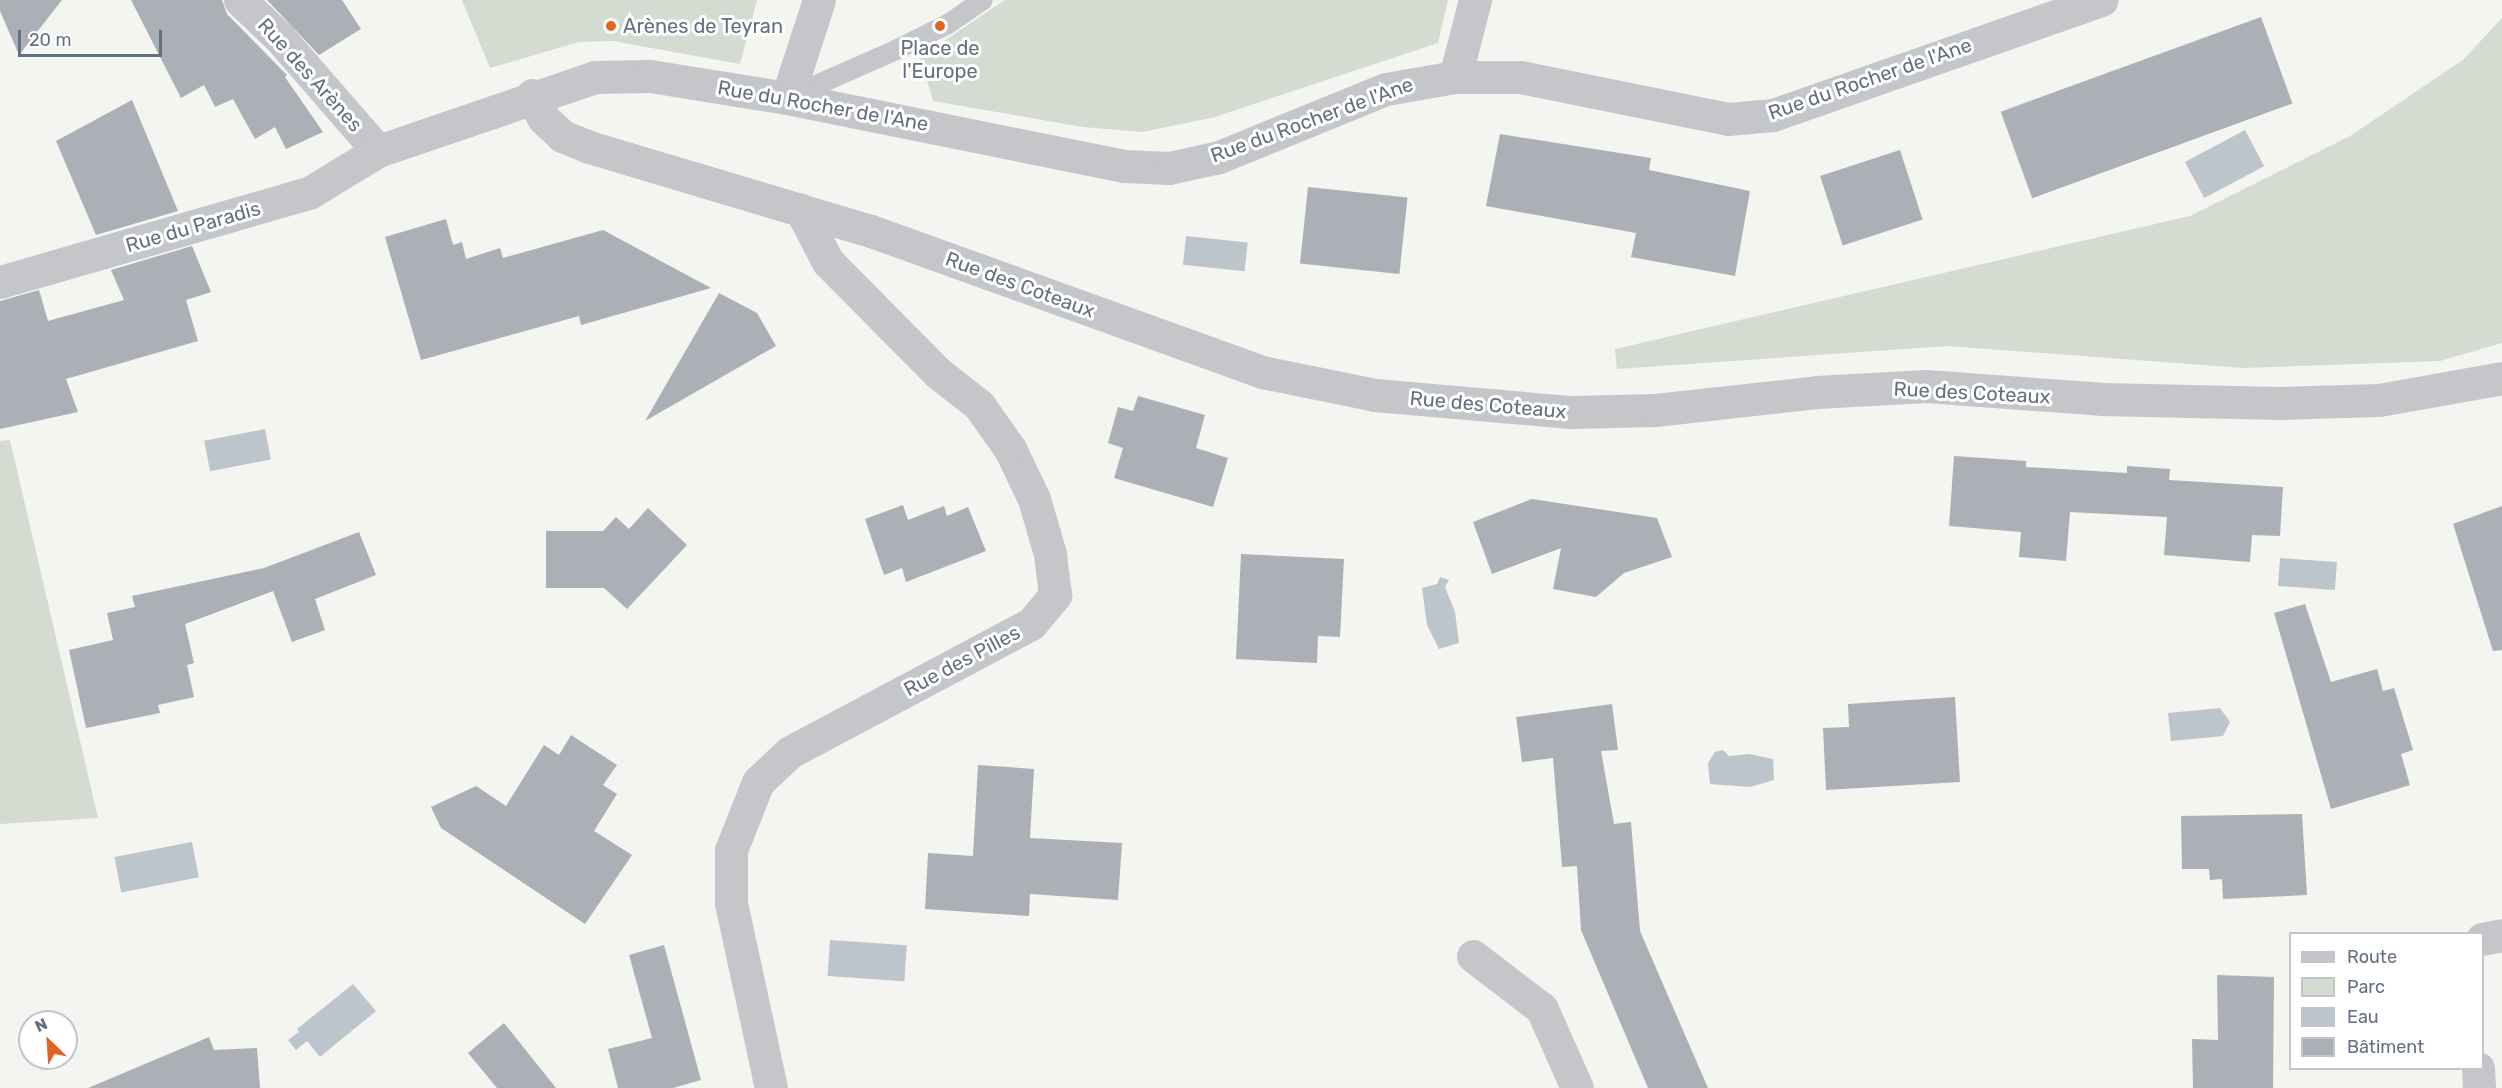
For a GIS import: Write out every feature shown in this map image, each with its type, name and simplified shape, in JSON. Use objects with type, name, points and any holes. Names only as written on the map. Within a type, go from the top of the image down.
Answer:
[{"type":"street","name":"Rue des Arènes","points":[[240,0],[279,37],[378,152]]},
{"type":"street","points":[[787,98],[819,0]]},
{"type":"street","points":[[1455,77],[1475,0]]},
{"type":"street","name":"Rue du Rocher de l'Ane","points":[[378,152],[532,95],[595,77],[650,76],[787,98],[1124,166],[1169,168],[1220,157],[1386,89],[1455,77],[1520,77],[1728,119],[1773,115],[2101,0]]},
{"type":"street","name":"Rue des Coteaux","points":[[532,95],[543,118],[561,136],[871,231],[1262,372],[1375,396],[1475,406],[1571,412],[1654,410],[1817,392],[1926,386],[2101,399],[2280,403],[2379,400],[2502,378]]},
{"type":"street","name":"Rue du Paradis","points":[[0,282],[309,193],[378,152]]},
{"type":"street","name":"Rue des Pilles","points":[[771,1088],[731,903],[731,850],[758,782],[790,752],[1031,624],[1055,595],[1050,554],[1034,499],[1010,449],[979,405],[930,365],[828,261],[801,210]]},
{"type":"street","points":[[2484,939],[2502,935]]},
{"type":"street","points":[[1473,956],[1542,1009],[1577,1088]]},
{"type":"street","points":[[2478,1070],[2479,1088]]},
{"type":"lane","points":[[787,98],[896,50],[948,24],[983,0]]},
{"type":"green space","name":"Arènes de Teyran","points":[[462,0],[757,0],[740,64],[613,41],[579,42],[490,68]]},
{"type":"green space","points":[[1005,0],[1448,0],[1438,43],[1215,117],[1143,132],[1083,127],[933,101],[920,57]]},
{"type":"green space","points":[[2502,18],[2502,343],[2440,361],[2244,368],[1948,346],[1617,369],[1615,349],[2190,216],[2350,136],[2463,60]]},
{"type":"green space","points":[[10,440],[98,818],[0,824],[0,441]]},
{"type":"water","points":[[2245,130],[2264,166],[2204,198],[2185,162]]},
{"type":"water","points":[[1186,236],[1248,242],[1245,271],[1183,265]]},
{"type":"water","points":[[265,429],[271,459],[210,471],[204,441]]},
{"type":"water","points":[[2280,558],[2337,562],[2335,590],[2278,586]]},
{"type":"water","points":[[1440,577],[1449,580],[1445,587],[1455,612],[1459,643],[1439,649],[1427,625],[1422,588],[1437,584]]},
{"type":"water","points":[[2220,708],[2230,722],[2223,736],[2171,741],[2168,713]]},
{"type":"water","points":[[1723,750],[1729,756],[1749,754],[1773,759],[1774,780],[1750,787],[1710,784],[1708,763],[1715,752]]},
{"type":"water","points":[[192,842],[199,877],[121,892],[114,857]]},
{"type":"water","points":[[830,940],[907,945],[904,981],[827,976]]},
{"type":"water","points":[[353,984],[376,1011],[320,1057],[307,1041],[296,1050],[288,1040],[299,1032],[297,1029]]},
{"type":"building","points":[[0,0],[62,0],[19,55],[0,11]]},
{"type":"building","points":[[131,0],[222,0],[227,14],[287,75],[285,77],[323,132],[286,149],[275,127],[255,139],[233,99],[215,107],[204,85],[181,98]]},
{"type":"building","points":[[267,0],[342,0],[361,29],[319,55]]},
{"type":"building","points":[[2261,17],[2292,103],[2032,198],[2001,112]]},
{"type":"building","points":[[132,100],[178,211],[96,235],[56,141]]},
{"type":"building","points":[[1500,134],[1651,158],[1649,170],[1750,191],[1735,276],[1631,257],[1636,233],[1486,206]]},
{"type":"building","points":[[1900,150],[1923,219],[1843,245],[1820,176]]},
{"type":"building","points":[[1308,187],[1407,197],[1399,274],[1300,264]]},
{"type":"building","points":[[446,219],[453,245],[462,242],[466,259],[500,248],[503,258],[603,230],[711,288],[581,325],[579,316],[421,360],[385,237]]},
{"type":"building","points":[[192,246],[211,292],[186,300],[198,341],[66,379],[78,412],[0,429],[0,301],[39,290],[48,321],[124,300],[111,270]]},
{"type":"building","points":[[719,293],[757,313],[776,346],[645,421]]},
{"type":"building","points":[[1138,396],[1205,415],[1196,448],[1228,458],[1213,507],[1114,478],[1123,448],[1108,443],[1118,407],[1133,411]]},
{"type":"building","points":[[1954,456],[2026,461],[2026,467],[2127,473],[2127,466],[2170,469],[2169,480],[2283,487],[2280,536],[2252,535],[2250,562],[2164,555],[2167,517],[2070,512],[2066,561],[2019,557],[2021,532],[1949,526]]},
{"type":"building","points":[[1532,499],[1657,518],[1672,557],[1624,573],[1596,597],[1553,589],[1561,548],[1492,574],[1473,522]]},
{"type":"building","points":[[903,505],[908,520],[944,506],[947,516],[968,507],[986,551],[906,582],[902,568],[884,575],[865,519]]},
{"type":"building","points":[[2502,506],[2502,650],[2493,651],[2453,524]]},
{"type":"building","points":[[648,508],[687,545],[627,609],[604,588],[546,588],[546,531],[603,531],[616,517],[629,529]]},
{"type":"building","points":[[359,532],[376,575],[315,599],[325,630],[292,642],[273,591],[185,624],[194,663],[187,665],[194,697],[158,705],[160,713],[86,728],[69,650],[113,640],[107,613],[135,607],[132,596],[264,568]]},
{"type":"building","points":[[1241,554],[1344,559],[1340,637],[1318,636],[1317,663],[1236,659]]},
{"type":"building","points":[[2305,604],[2331,682],[2377,669],[2383,691],[2394,688],[2413,750],[2401,754],[2410,785],[2331,809],[2274,613]]},
{"type":"building","points":[[1955,697],[1960,782],[1826,790],[1823,728],[1849,727],[1848,704]]},
{"type":"building","points":[[1612,704],[1618,750],[1601,751],[1614,824],[1631,822],[1640,931],[1708,1088],[1648,1088],[1581,930],[1577,866],[1562,867],[1553,758],[1522,762],[1516,717]]},
{"type":"building","points":[[571,735],[617,765],[603,785],[617,794],[594,831],[632,855],[585,924],[441,828],[431,807],[476,786],[506,806],[544,745],[559,755]]},
{"type":"building","points":[[978,765],[1034,769],[1030,838],[1122,843],[1118,900],[1030,894],[1029,916],[925,909],[928,853],[973,856]]},
{"type":"building","points":[[2302,814],[2307,895],[2223,899],[2222,879],[2210,880],[2209,869],[2182,869],[2181,816]]},
{"type":"building","points":[[664,945],[701,1080],[673,1088],[618,1088],[608,1049],[652,1038],[629,955]]},
{"type":"building","points":[[2217,975],[2274,977],[2273,1088],[2193,1088],[2192,1039],[2218,1040]]},
{"type":"building","points":[[504,1023],[556,1088],[497,1088],[468,1053]]},
{"type":"building","points":[[209,1037],[214,1050],[257,1048],[260,1088],[88,1088]]},
{"type":"place","name":"Arènes de Teyran","points":[[611,26]]},
{"type":"place","name":"Place de l'Europe","points":[[940,26]]}]
